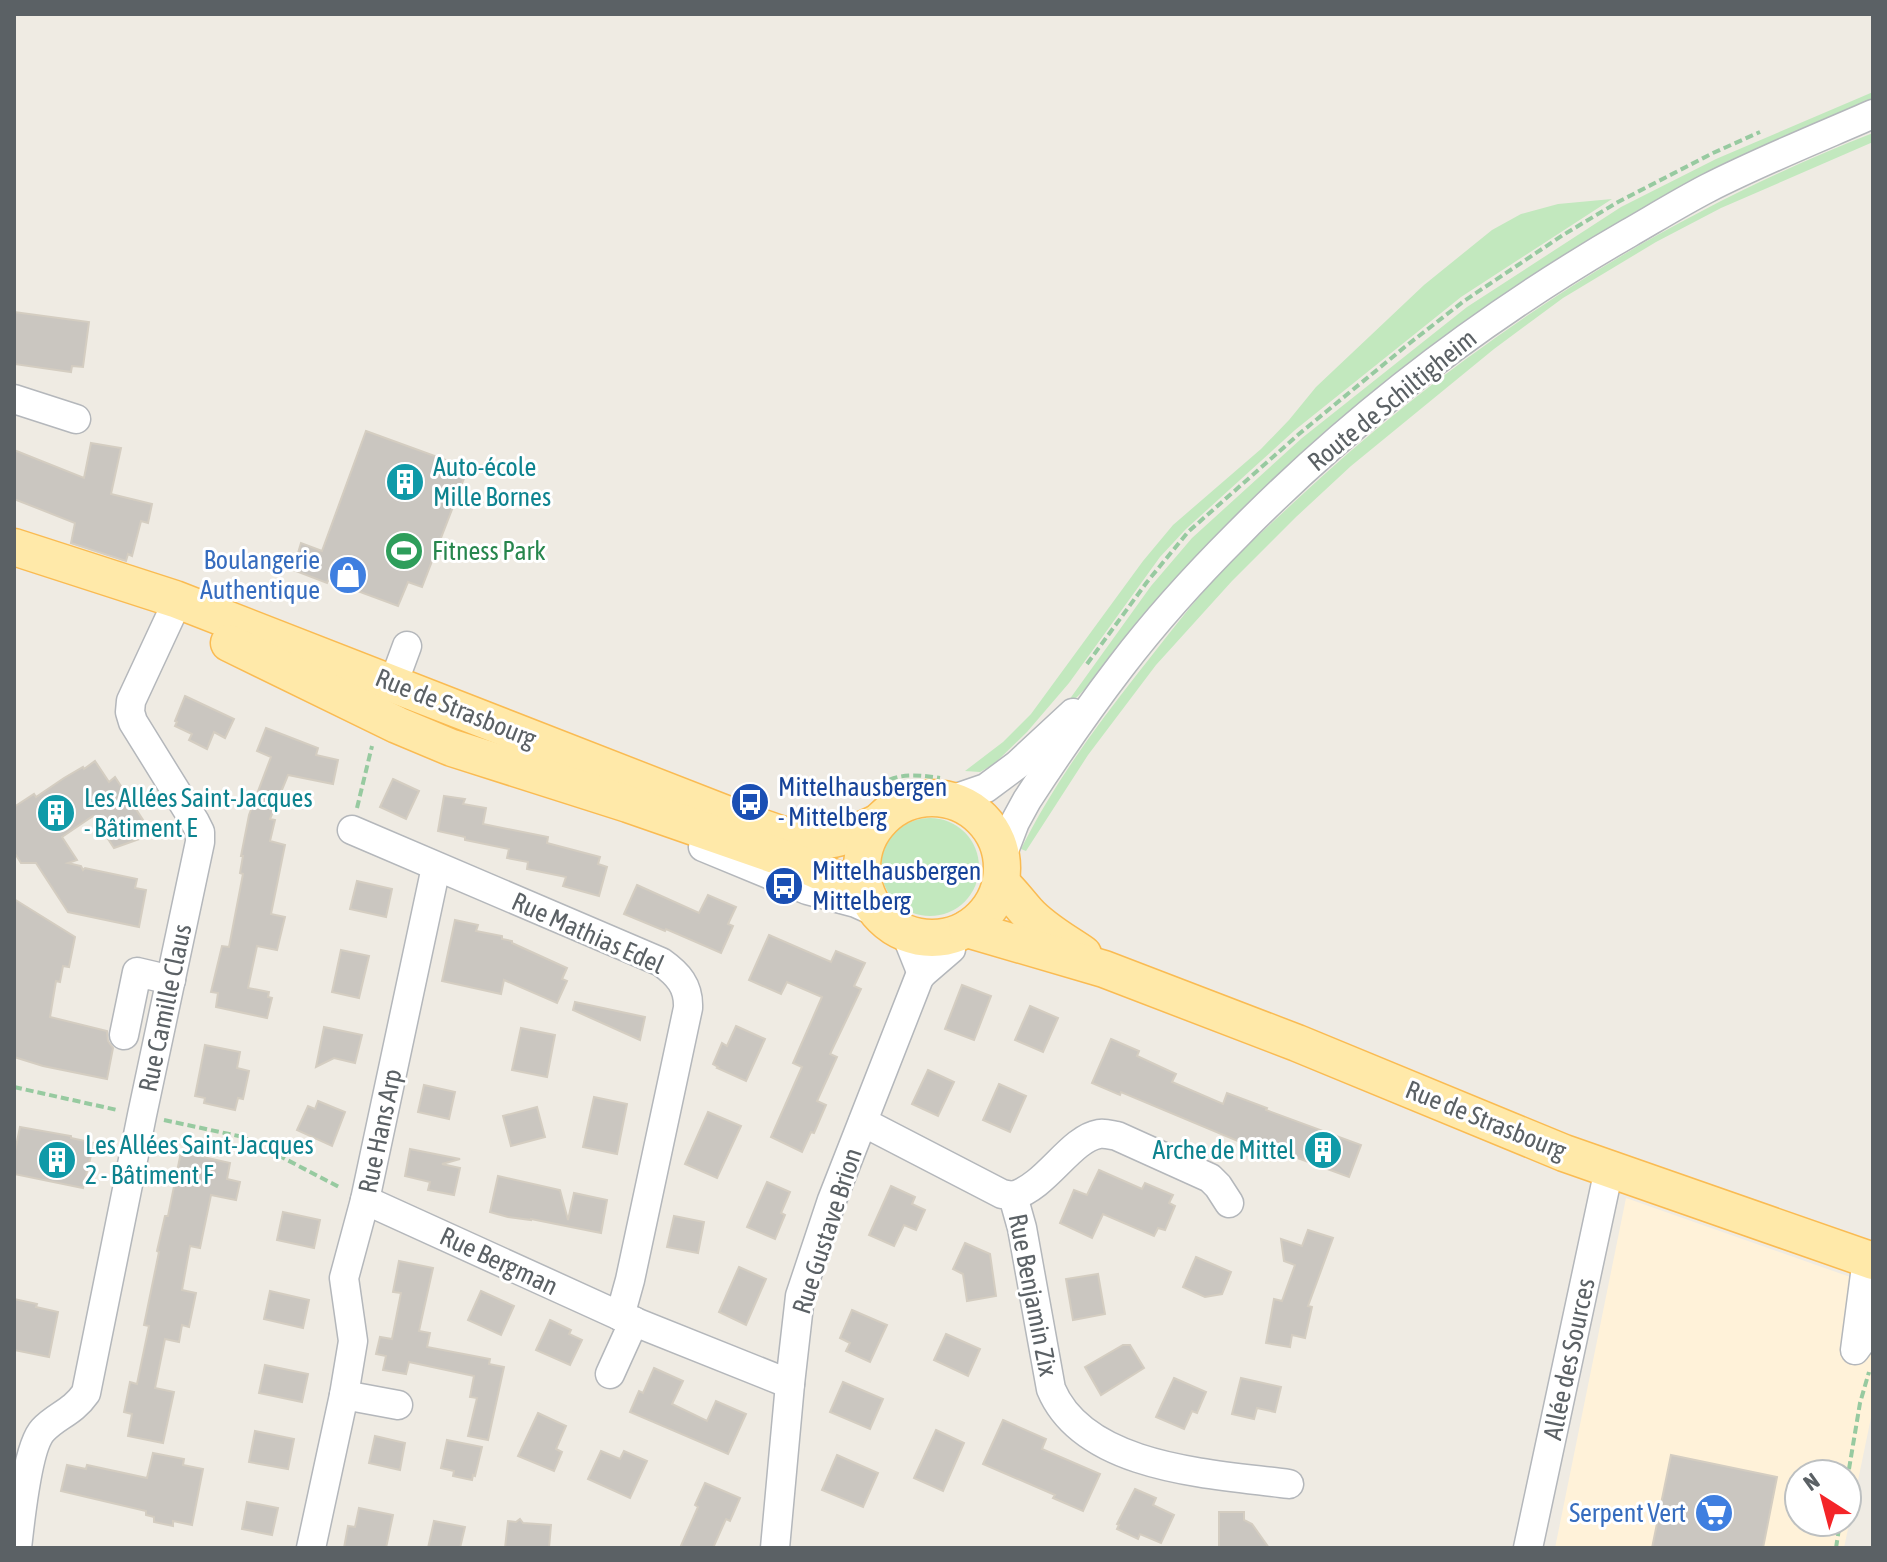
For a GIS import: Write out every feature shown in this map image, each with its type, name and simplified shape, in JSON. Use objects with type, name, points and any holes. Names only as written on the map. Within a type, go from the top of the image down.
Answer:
[{"type":"main road","name":"Rue de Strasbourg","points":[[23,550],[171,615],[397,725],[452,748],[628,804],[812,868],[850,885],[872,904]]},
{"type":"main road","name":"Rue de Strasbourg","points":[[23,550],[175,599],[782,834],[818,842],[855,833],[873,809]]},
{"type":"main road","points":[[290,644],[290,650],[311,682]]},
{"type":"main road","points":[[360,706],[393,684]]},
{"type":"main road","points":[[950,790],[984,821],[995,837],[1001,869],[994,902],[983,918],[959,933],[928,939],[906,934],[890,925],[872,904],[862,877],[862,857],[873,809],[894,809],[950,790]]},
{"type":"main road","name":"Rue de Strasbourg","points":[[1001,869],[1011,891],[1027,912],[1104,969]]},
{"type":"main road","name":"Rue de Strasbourg","points":[[959,933],[1104,969],[1297,1043],[1564,1153],[1870,1260]]},
{"type":"street","name":"Route de Schiltigheim","points":[[1001,869],[1015,822],[1027,800],[1122,665],[1181,593],[1259,512],[1349,429],[1528,295],[1580,261],[1707,188],[1873,114]]},
{"type":"street","points":[[14,399],[76,419]]},
{"type":"street","name":"Rue Camille Claus","points":[[20,1547],[23,1501],[37,1437],[45,1427],[77,1405],[86,1393],[200,842],[200,832],[133,722],[130,712],[131,701],[171,615]]},
{"type":"street","points":[[393,684],[407,646]]},
{"type":"street","name":"Route de Schiltigheim","points":[[950,790],[986,788],[1017,765],[1122,665]]},
{"type":"street","name":"Rue Mathias Edel","points":[[352,830],[661,962],[673,970],[686,988],[688,1008],[630,1280],[627,1319]]},
{"type":"street","name":"Rue Hans Arp","points":[[311,1548],[353,1341],[344,1278],[365,1200],[436,867]]},
{"type":"street","name":"Rue Gustave Brion","points":[[775,1548],[800,1296],[832,1200],[922,974],[951,949],[959,933]]},
{"type":"street","points":[[906,934],[922,974]]},
{"type":"street","points":[[124,1035],[137,972],[171,980]]},
{"type":"street","name":"Rue Benjamin Zix","points":[[863,1122],[1002,1194],[1013,1196],[1022,1228],[1051,1389],[1063,1412],[1075,1424],[1094,1437],[1155,1464],[1289,1484]]},
{"type":"street","points":[[1013,1196],[1033,1187],[1086,1138],[1101,1133],[1117,1136],[1210,1178],[1229,1203]]},
{"type":"street","name":"Allée des Sources","points":[[1528,1548],[1609,1169]]},
{"type":"street","name":"Rue Bergman","points":[[365,1200],[627,1319],[790,1384]]},
{"type":"street","points":[[1870,1260],[1855,1350],[1873,1325]]},
{"type":"street","points":[[610,1374],[627,1319]]},
{"type":"street","points":[[344,1395],[398,1405]]},
{"type":"path","points":[[352,830],[373,744]]},
{"type":"path","points":[[873,809],[875,788],[897,777],[921,774],[950,790]]},
{"type":"path","points":[[14,1087],[243,1137],[365,1200]]},
{"type":"path","points":[[1851,1458],[1860,1403],[1873,1358]]},
{"type":"shaded area","points":[[1626,1198],[1873,1285],[1873,1408],[1863,1458],[1783,1458],[1783,1538],[1846,1538],[1844,1548],[1555,1548]]},
{"type":"green space","points":[[1873,92],[1873,103],[1674,192],[1616,224],[1520,286],[1063,711],[1151,586],[1192,538],[1302,438],[1467,307],[1621,207],[1716,159]]},
{"type":"green space","points":[[1873,133],[1873,142],[1721,208],[1656,242],[1563,298],[1494,349],[1351,466],[1232,581],[1156,665],[1088,755],[1026,851],[1021,849],[1060,780],[1090,736],[1189,608],[1239,554],[1356,446],[1493,339],[1639,246],[1715,204]]},
{"type":"green space","points":[[1612,199],[1461,297],[1295,430],[1186,529],[1160,557],[1069,683],[1027,732],[994,764],[980,772],[965,771],[1003,742],[1031,714],[1173,525],[1261,449],[1316,387],[1424,285],[1492,230],[1521,214],[1558,204]]},
{"type":"green space","points":[[930,818],[957,826],[971,840],[979,867],[971,894],[957,908],[930,916],[903,908],[889,894],[881,867],[889,840],[903,826]]},
{"type":"building","points":[[14,312],[89,322],[83,367],[72,366],[71,372],[14,364]]},
{"type":"building","points":[[366,431],[468,468],[422,587],[408,582],[398,606],[293,570],[301,543],[322,551]]},
{"type":"building","points":[[91,443],[121,448],[111,494],[152,504],[148,523],[141,521],[132,556],[128,554],[126,561],[71,543],[75,523],[14,499],[14,450],[84,478]]},
{"type":"building","points":[[185,696],[234,719],[225,738],[214,732],[207,749],[189,740],[192,734],[175,726]]},
{"type":"building","points":[[266,728],[318,748],[316,755],[338,760],[333,784],[288,775],[270,819],[275,820],[270,841],[285,845],[271,914],[285,917],[277,950],[257,946],[248,988],[269,992],[268,997],[272,998],[267,1018],[216,1007],[218,993],[211,992],[222,946],[229,947],[243,874],[240,873],[241,856],[249,815],[271,757],[257,751]]},
{"type":"building","points":[[95,761],[109,782],[115,777],[143,820],[136,824],[145,837],[114,848],[93,816],[62,837],[77,860],[68,863],[81,866],[83,870],[137,879],[135,888],[146,890],[139,927],[68,912],[36,863],[21,863],[14,852],[14,807]]},
{"type":"building","points":[[393,779],[419,791],[406,819],[380,807]]},
{"type":"building","points":[[444,796],[465,799],[463,804],[486,808],[483,824],[548,837],[547,843],[600,857],[598,864],[607,867],[599,896],[563,886],[566,877],[527,869],[528,862],[507,858],[509,849],[438,831]]},
{"type":"building","points":[[357,881],[392,889],[386,917],[350,909]]},
{"type":"building","points":[[637,885],[699,913],[708,895],[736,907],[728,924],[733,926],[721,953],[624,914]]},
{"type":"building","points":[[14,899],[75,937],[69,967],[63,966],[60,982],[56,981],[50,1017],[107,1031],[113,1048],[107,1079],[14,1057]]},
{"type":"building","points":[[455,920],[478,925],[476,931],[502,936],[502,939],[567,968],[562,979],[567,981],[557,1003],[504,980],[501,994],[442,981]]},
{"type":"building","points":[[769,935],[831,962],[836,951],[865,963],[854,986],[861,989],[830,1054],[837,1057],[817,1101],[826,1105],[802,1152],[771,1137],[802,1067],[793,1063],[822,997],[787,982],[781,994],[749,980]]},
{"type":"building","points":[[341,950],[369,956],[359,998],[332,992]]},
{"type":"building","points":[[962,985],[991,996],[974,1040],[945,1029]]},
{"type":"building","points":[[575,1002],[645,1017],[640,1040],[573,1010]]},
{"type":"building","points":[[1030,1006],[1058,1018],[1043,1052],[1015,1040]]},
{"type":"building","points":[[736,1026],[765,1039],[746,1081],[713,1064],[722,1043],[727,1046]]},
{"type":"building","points":[[324,1027],[362,1035],[355,1063],[334,1058],[316,1067]]},
{"type":"building","points":[[521,1028],[555,1035],[547,1077],[512,1070]]},
{"type":"building","points":[[1111,1039],[1139,1051],[1137,1056],[1176,1074],[1172,1082],[1223,1104],[1227,1093],[1361,1145],[1349,1177],[1254,1142],[1252,1147],[1121,1092],[1120,1095],[1092,1083]]},
{"type":"building","points":[[205,1045],[240,1052],[237,1068],[249,1071],[243,1099],[238,1098],[235,1110],[204,1103],[205,1098],[195,1096]]},
{"type":"building","points":[[928,1070],[954,1082],[938,1116],[912,1104]]},
{"type":"building","points":[[999,1084],[1026,1096],[1010,1132],[983,1120]]},
{"type":"building","points":[[424,1085],[455,1092],[449,1119],[418,1112]]},
{"type":"building","points":[[594,1097],[627,1104],[617,1154],[583,1147]]},
{"type":"building","points":[[318,1101],[345,1112],[332,1146],[297,1130],[308,1106],[315,1109]]},
{"type":"building","points":[[537,1107],[545,1137],[511,1146],[503,1116]]},
{"type":"building","points":[[708,1112],[741,1126],[717,1178],[685,1164]]},
{"type":"building","name":"Les Allées Saint-Jacques 2 - Bâtiment F","points":[[20,1127],[94,1143],[83,1188],[14,1174]]},
{"type":"building","points":[[410,1149],[460,1159],[442,1164],[460,1168],[454,1195],[428,1190],[430,1182],[405,1176]]},
{"type":"building","points":[[181,1152],[230,1163],[227,1179],[240,1182],[236,1200],[211,1195],[200,1248],[190,1246],[182,1290],[196,1293],[189,1327],[182,1325],[179,1342],[165,1339],[155,1388],[174,1392],[163,1443],[128,1436],[132,1414],[124,1412],[130,1382],[137,1384],[149,1326],[144,1325],[157,1251],[165,1216],[168,1216]]},
{"type":"building","points":[[1099,1170],[1142,1189],[1145,1183],[1173,1195],[1169,1203],[1175,1206],[1165,1230],[1158,1228],[1154,1236],[1103,1214],[1092,1238],[1060,1223],[1074,1190],[1087,1195]]},
{"type":"building","points":[[498,1176],[560,1190],[568,1220],[574,1193],[607,1200],[601,1233],[490,1212]]},
{"type":"building","points":[[767,1182],[790,1192],[775,1239],[747,1227]]},
{"type":"building","points":[[891,1186],[915,1197],[912,1204],[925,1210],[916,1230],[904,1225],[894,1246],[869,1235]]},
{"type":"building","points":[[283,1212],[320,1220],[314,1248],[277,1240]]},
{"type":"building","points":[[674,1216],[704,1222],[698,1253],[667,1247]]},
{"type":"building","points":[[1308,1230],[1333,1238],[1308,1306],[1312,1307],[1305,1338],[1292,1335],[1290,1347],[1266,1343],[1274,1299],[1282,1301],[1295,1265],[1284,1261],[1281,1239],[1302,1246]]},
{"type":"building","points":[[965,1243],[990,1254],[996,1296],[967,1301],[963,1274],[953,1269]]},
{"type":"building","points":[[1196,1257],[1231,1272],[1222,1294],[1205,1297],[1183,1287]]},
{"type":"building","points":[[399,1261],[433,1268],[419,1331],[430,1333],[427,1347],[490,1359],[489,1364],[504,1367],[488,1440],[468,1436],[477,1398],[470,1397],[474,1376],[409,1362],[406,1374],[383,1370],[386,1356],[376,1354],[380,1337],[392,1339],[401,1293],[393,1292]]},
{"type":"building","points":[[739,1267],[766,1279],[746,1325],[719,1312]]},
{"type":"building","points":[[1098,1274],[1105,1314],[1073,1320],[1066,1279]]},
{"type":"building","points":[[270,1291],[309,1300],[303,1328],[264,1319]]},
{"type":"building","points":[[481,1291],[514,1306],[501,1335],[468,1320]]},
{"type":"building","points":[[14,1299],[58,1312],[49,1357],[14,1350]]},
{"type":"building","points":[[852,1310],[887,1325],[870,1362],[846,1351],[850,1343],[840,1338]]},
{"type":"building","points":[[550,1320],[571,1330],[569,1334],[582,1340],[570,1365],[536,1350]]},
{"type":"building","points":[[946,1334],[980,1349],[968,1376],[934,1360]]},
{"type":"building","points":[[1123,1345],[1130,1345],[1144,1368],[1101,1395],[1085,1367]]},
{"type":"building","points":[[265,1365],[308,1374],[302,1402],[259,1393]]},
{"type":"building","points":[[654,1368],[683,1381],[672,1404],[707,1421],[716,1401],[746,1414],[728,1454],[630,1412]]},
{"type":"building","points":[[1174,1378],[1206,1392],[1197,1413],[1192,1411],[1184,1429],[1156,1417]]},
{"type":"building","points":[[1241,1378],[1281,1387],[1275,1412],[1257,1408],[1254,1419],[1232,1414]]},
{"type":"building","points":[[843,1382],[883,1399],[870,1429],[830,1412]]},
{"type":"building","points":[[538,1413],[566,1426],[556,1449],[562,1452],[554,1471],[518,1456]]},
{"type":"building","points":[[1003,1420],[1046,1439],[1042,1449],[1100,1474],[1083,1511],[1053,1498],[1055,1495],[983,1464]]},
{"type":"building","points":[[936,1430],[964,1443],[943,1491],[914,1478]]},
{"type":"building","points":[[255,1431],[294,1439],[288,1469],[249,1462]]},
{"type":"building","points":[[375,1436],[405,1443],[400,1470],[369,1463]]},
{"type":"building","points":[[447,1440],[482,1447],[472,1480],[453,1476],[454,1471],[441,1468]]},
{"type":"building","points":[[601,1451],[620,1459],[624,1451],[647,1461],[630,1498],[588,1479]]},
{"type":"building","points":[[153,1453],[184,1459],[183,1465],[203,1469],[192,1525],[173,1521],[173,1526],[154,1522],[154,1517],[146,1515],[146,1511],[61,1491],[67,1465],[86,1469],[87,1465],[147,1478]]},
{"type":"building","points":[[837,1455],[878,1473],[863,1507],[822,1490]]},
{"type":"building","name":"Serpent Vert","points":[[1671,1455],[1777,1477],[1763,1548],[1652,1548]]},
{"type":"building","points":[[705,1483],[740,1498],[713,1548],[680,1548],[698,1507],[695,1505]]},
{"type":"building","points":[[1135,1489],[1156,1498],[1153,1505],[1174,1515],[1161,1543],[1140,1534],[1138,1539],[1117,1529]]},
{"type":"building","points":[[247,1502],[278,1508],[272,1535],[242,1529]]},
{"type":"building","points":[[359,1508],[393,1515],[386,1548],[344,1548],[348,1526],[355,1527]]},
{"type":"building","points":[[1219,1512],[1244,1512],[1244,1520],[1252,1524],[1269,1548],[1219,1548]]},
{"type":"building","points":[[520,1519],[523,1523],[551,1525],[549,1548],[505,1548],[508,1521]]},
{"type":"building","points":[[434,1521],[465,1527],[460,1548],[428,1548]]},
{"type":"place","name":"Auto-école Mille Bornes","points":[[405,482]]},
{"type":"place","name":"Fitness Park","points":[[404,551]]},
{"type":"place","name":"Boulangerie Authentique","points":[[348,575]]},
{"type":"place","name":"Mittelhausbergen - Mittelberg","points":[[750,802]]},
{"type":"place","name":"Les Allées Saint-Jacques - Bâtiment E","points":[[56,813]]},
{"type":"place","name":"Mittelhausbergen Mittelberg","points":[[784,886]]},
{"type":"place","name":"Arche de Mittel","points":[[1323,1150]]},
{"type":"place","name":"Les Allées Saint-Jacques 2 - Bâtiment F","points":[[57,1160]]},
{"type":"place","name":"Serpent Vert","points":[[1714,1513]]}]
